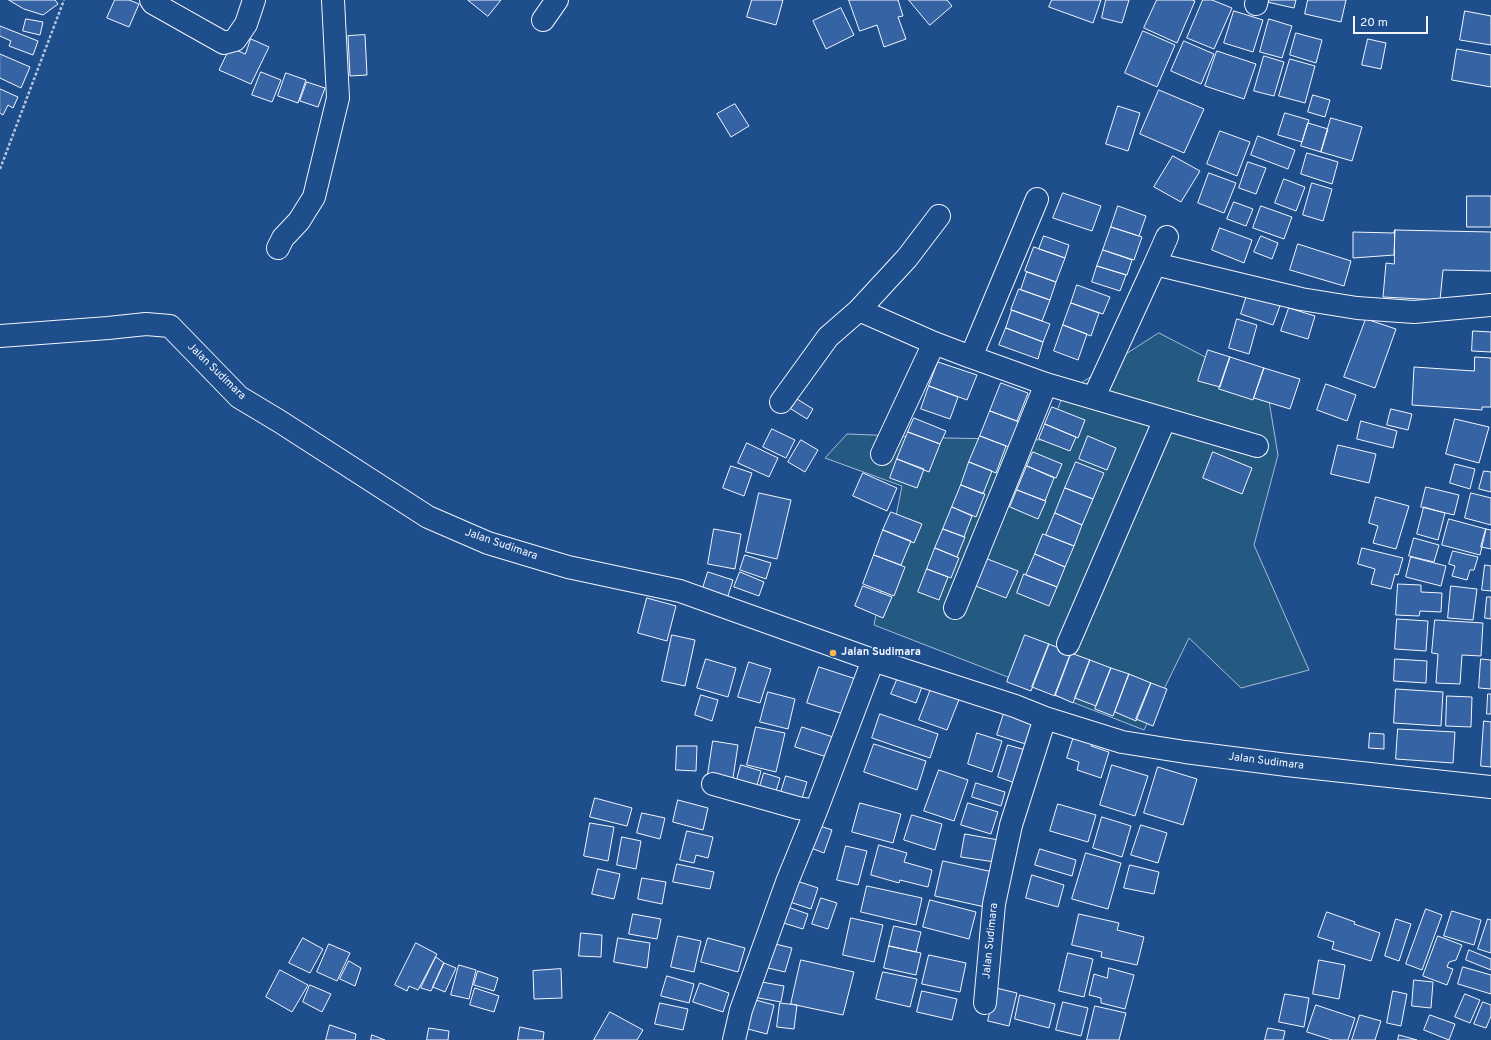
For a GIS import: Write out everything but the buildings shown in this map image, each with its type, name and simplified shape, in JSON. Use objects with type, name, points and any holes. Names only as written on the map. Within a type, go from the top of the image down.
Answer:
[{"type":"street","points":[[151,0],[153,3],[224,43],[235,40],[246,24],[254,0]]},
{"type":"street","points":[[278,248],[283,238],[299,221],[314,197],[338,98],[333,0]]},
{"type":"street","points":[[543,20],[557,0]]},
{"type":"street","points":[[971,357],[1037,199]]},
{"type":"street","points":[[781,402],[828,338],[859,310],[907,258],[939,216]]},
{"type":"street","points":[[1094,397],[1167,237]]},
{"type":"street","points":[[1155,264],[1301,299],[1356,308],[1414,312],[1491,305]]},
{"type":"street","points":[[859,310],[934,343],[1046,384],[1257,446]]},
{"type":"street","name":"Jalan Sudimara","points":[[0,336],[146,324],[170,326],[239,397],[428,517],[488,543],[568,567],[680,591],[873,660],[1016,706],[1045,718],[1122,742],[1294,766],[1491,787]]},
{"type":"street","points":[[882,454],[934,343]]},
{"type":"street","points":[[955,608],[1046,384]]},
{"type":"street","points":[[1068,644],[1165,419]]},
{"type":"street","points":[[734,1040],[741,1010],[777,910],[873,660]]},
{"type":"street","name":"Jalan Sudimara","points":[[985,1003],[994,904],[1011,825],[1045,718]]},
{"type":"street","points":[[713,784],[798,808],[816,811]]},
{"type":"path","points":[[0,169],[64,0]]},
{"type":"shaded area","points":[[1159,333],[1267,389],[1278,455],[1254,545],[1309,670],[1241,688],[1189,638],[1144,730],[874,625],[902,486],[825,458],[847,434],[1046,440],[1063,395]]},
{"type":"place","name":"Jalan Sudimara","points":[[833,653]]}]
